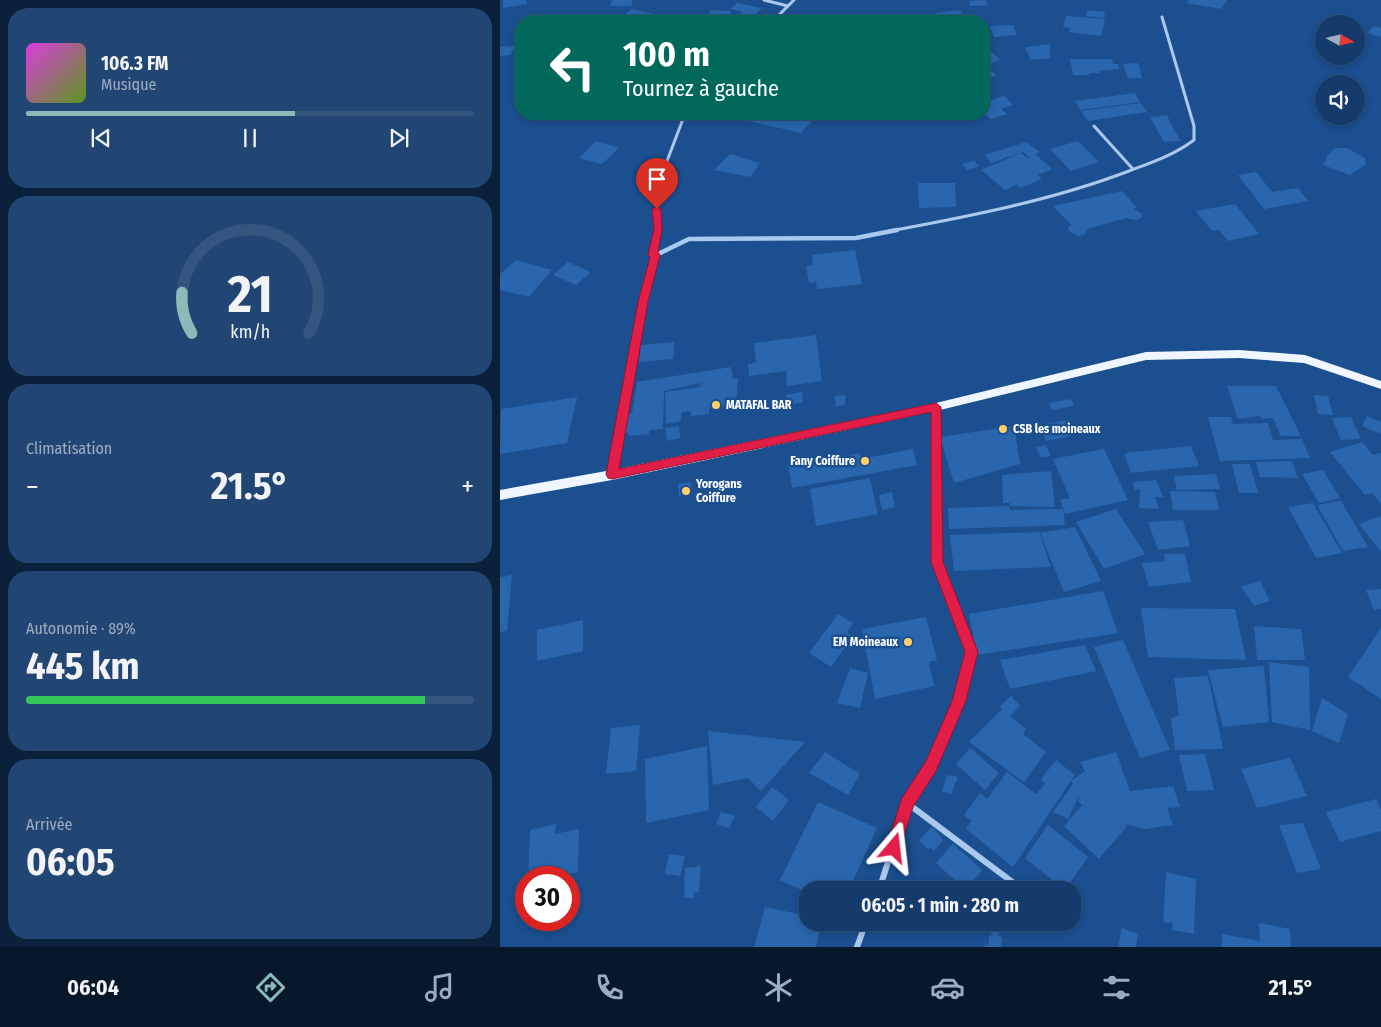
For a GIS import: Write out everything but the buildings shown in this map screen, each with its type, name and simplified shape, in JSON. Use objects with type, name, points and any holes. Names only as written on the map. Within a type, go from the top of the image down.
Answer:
[{"type":"main road","points":[[500,495],[612,474],[936,407],[1146,356],[1239,354],[1305,359],[1381,385]]},
{"type":"street","points":[[764,0],[788,6]]},
{"type":"street","points":[[779,15],[794,0]]},
{"type":"street","points":[[612,474],[643,302],[656,255],[689,239],[856,238],[972,216],[1095,184],[1132,168],[1177,153],[1194,140],[1194,126],[1162,17]]},
{"type":"street","points":[[656,255],[653,255],[658,229],[656,190],[683,120]]},
{"type":"street","points":[[1094,126],[1132,168]]},
{"type":"street","points":[[881,881],[907,804],[931,766],[959,701],[971,652],[937,562],[936,407]]},
{"type":"street","points":[[907,804],[1011,881]]},
{"type":"street","points":[[857,947],[863,931]]},
{"type":"place","name":"MATAFAL BAR","points":[[716,405]]},
{"type":"place","name":"CSB les moineaux","points":[[1003,429]]},
{"type":"place","name":"Fany Coiffure","points":[[865,461]]},
{"type":"place","name":"Yorogans Coiffure","points":[[686,491]]},
{"type":"place","name":"EM Moineaux","points":[[908,642]]},
{"type":"route","points":[[657,209],[658,229],[653,255],[656,255],[643,302],[612,474],[936,407],[937,562],[971,652],[959,701],[931,766],[907,804],[894,848]]}]
